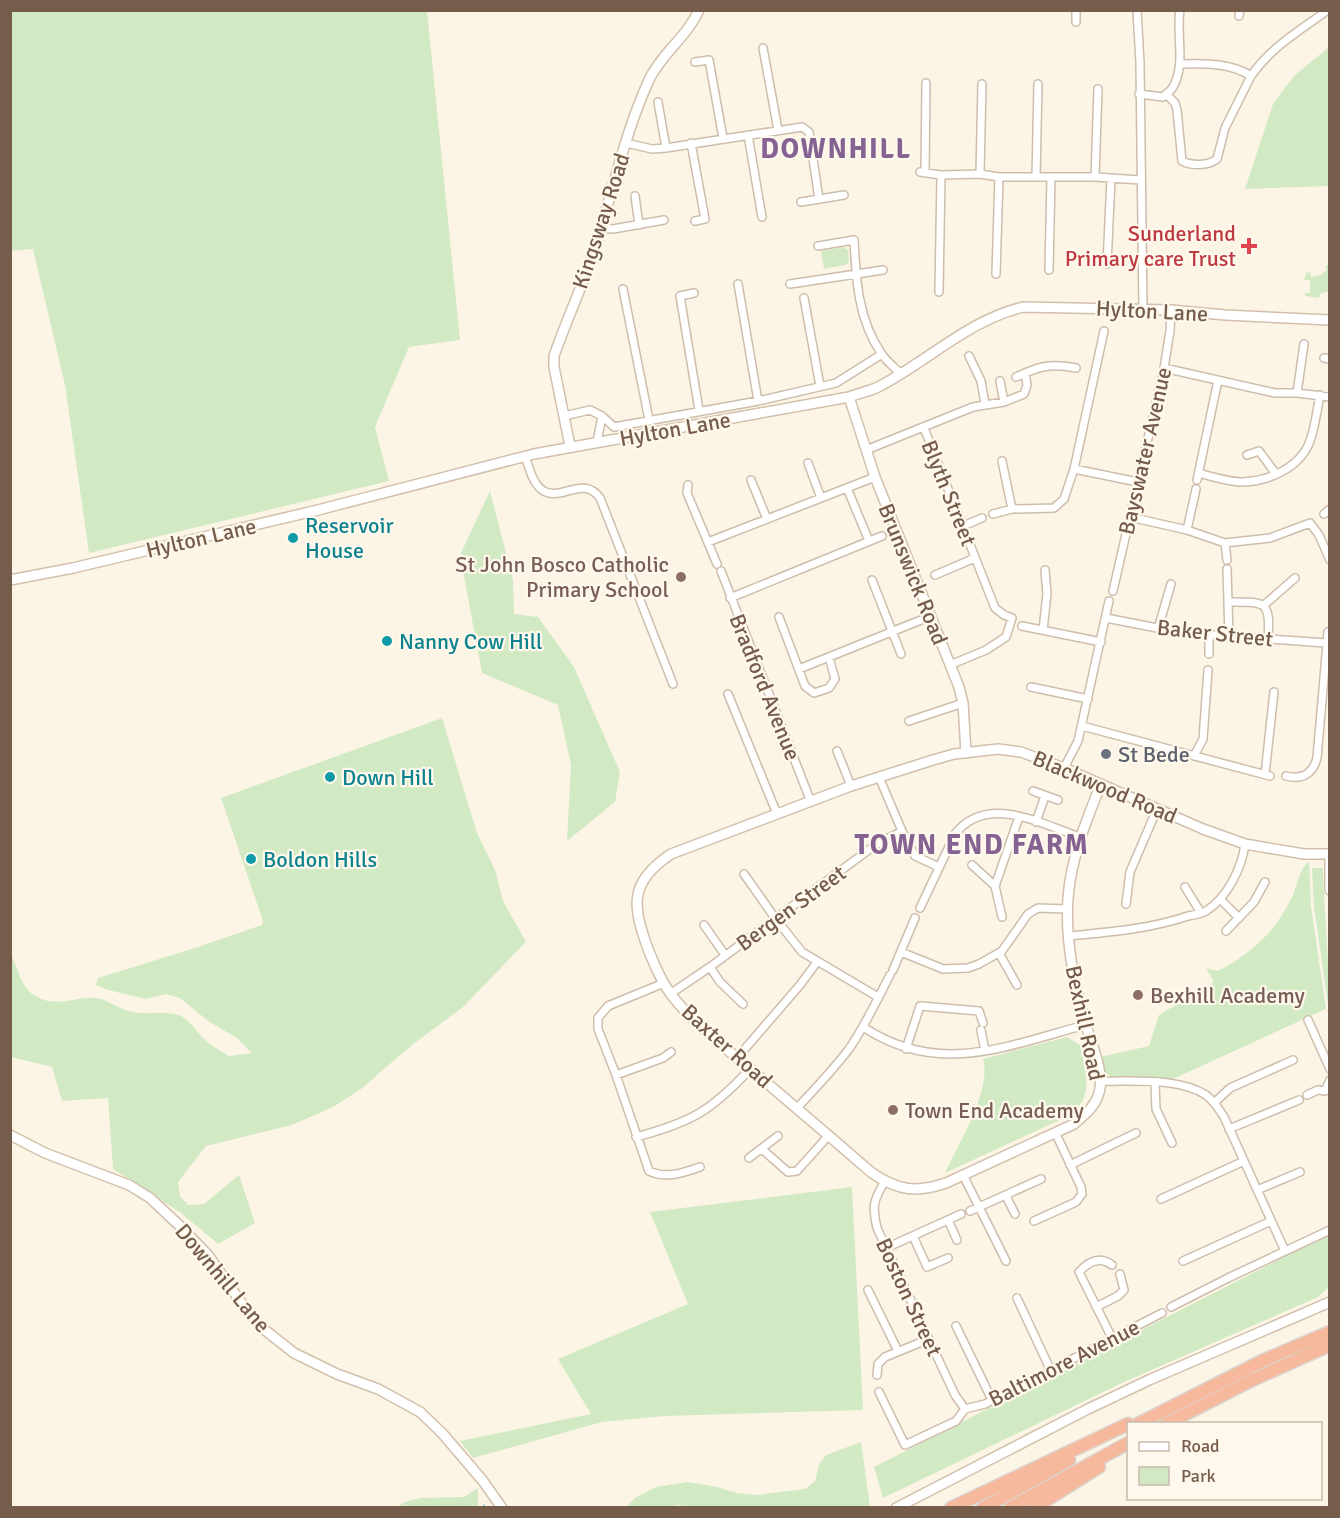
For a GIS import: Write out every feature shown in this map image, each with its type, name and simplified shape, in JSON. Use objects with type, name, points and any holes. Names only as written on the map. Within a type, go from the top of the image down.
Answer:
[{"type":"highway","points":[[1142,1422],[1262,1361],[1329,1332]]},
{"type":"highway","points":[[1170,1422],[1218,1396],[1329,1345]]},
{"type":"highway","points":[[1175,1422],[1218,1396]]},
{"type":"highway","points":[[1134,1422],[1170,1407]]},
{"type":"highway","points":[[951,1508],[1127,1425]]},
{"type":"highway","points":[[983,1508],[1127,1429]]},
{"type":"highway","points":[[1010,1508],[1127,1444]]},
{"type":"highway","points":[[1034,1508],[1127,1450]]},
{"type":"street","name":"Kingsway Road","points":[[570,446],[554,367],[554,356],[590,263],[631,122],[651,77],[689,30],[699,10]]},
{"type":"street","points":[[1076,10],[1076,22]]},
{"type":"street","points":[[1137,10],[1143,310]]},
{"type":"street","points":[[1139,94],[1162,97],[1173,88],[1180,64],[1178,21],[1180,10]]},
{"type":"street","points":[[1166,94],[1177,110],[1182,161],[1206,164],[1217,159],[1225,128],[1260,63],[1275,49],[1328,10]]},
{"type":"street","points":[[763,48],[778,130]]},
{"type":"street","points":[[695,62],[709,60],[723,138]]},
{"type":"street","points":[[1180,64],[1220,65],[1242,69],[1251,76]]},
{"type":"street","points":[[926,83],[922,172],[941,175],[980,174],[999,177],[1095,177],[1141,180]]},
{"type":"street","points":[[980,174],[982,84]]},
{"type":"street","points":[[1036,177],[1038,84]]},
{"type":"street","points":[[1095,177],[1098,89]]},
{"type":"street","points":[[658,102],[666,148]]},
{"type":"street","points":[[626,142],[652,149],[666,148],[802,127],[808,132],[819,199]]},
{"type":"street","points":[[748,135],[762,217]]},
{"type":"street","points":[[691,143],[705,219],[695,221]]},
{"type":"street","points":[[939,292],[941,175]]},
{"type":"street","points":[[996,274],[999,177]]},
{"type":"street","points":[[1049,270],[1051,177]]},
{"type":"street","points":[[1107,264],[1111,179]]},
{"type":"street","points":[[801,202],[844,195]]},
{"type":"street","points":[[634,196],[639,225]]},
{"type":"street","points":[[601,228],[613,229],[664,220]]},
{"type":"street","points":[[818,246],[854,240],[858,296],[865,321],[882,354],[901,374]]},
{"type":"street","points":[[790,285],[883,270]]},
{"type":"street","points":[[738,284],[758,401]]},
{"type":"street","points":[[623,289],[649,420]]},
{"type":"street","points":[[694,293],[680,296],[699,410]]},
{"type":"street","points":[[804,298],[820,386]]},
{"type":"street","name":"Hylton Lane","points":[[10,580],[73,568],[318,510],[570,446],[849,397],[878,387],[1001,312],[1023,307],[1171,310],[1329,320]]},
{"type":"street","name":"Bayswater Avenue","points":[[1113,591],[1164,368],[1171,310]]},
{"type":"street","points":[[993,514],[1012,509],[1054,508],[1064,499],[1074,469],[1092,369],[1104,331]]},
{"type":"street","points":[[1297,393],[1304,344]]},
{"type":"street","points":[[564,416],[590,410],[602,416],[614,427],[758,401],[836,383],[882,354]]},
{"type":"street","points":[[969,356],[981,381],[985,404]]},
{"type":"street","points":[[1016,377],[1032,368],[1061,365],[1076,368]]},
{"type":"street","points":[[1164,368],[1275,393],[1329,397]]},
{"type":"street","points":[[866,450],[973,407],[1004,402],[1024,394],[1027,385],[1025,373]]},
{"type":"street","points":[[1218,380],[1198,477],[1243,482],[1276,474],[1289,468],[1301,457],[1310,441],[1320,395]]},
{"type":"street","points":[[1000,381],[1004,402]]},
{"type":"street","name":"Brunswick Road","points":[[849,397],[875,477],[963,703],[966,753]]},
{"type":"street","points":[[597,442],[602,416]]},
{"type":"street","name":"Blyth Street","points":[[924,428],[995,608],[1012,618],[1006,637],[996,645],[950,665]]},
{"type":"street","points":[[1247,455],[1259,452],[1276,474]]},
{"type":"street","points":[[525,456],[533,479],[547,493],[587,488],[592,489],[600,498],[673,684]]},
{"type":"street","points":[[1002,461],[1012,509]]},
{"type":"street","points":[[808,463],[821,498]]},
{"type":"street","points":[[1074,469],[1138,482]]},
{"type":"street","points":[[708,542],[875,477]]},
{"type":"street","points":[[751,480],[767,519]]},
{"type":"street","name":"Bradford Avenue","points":[[688,484],[687,493],[811,802]]},
{"type":"street","points":[[847,488],[868,541]]},
{"type":"street","points":[[1187,530],[1196,489]]},
{"type":"street","points":[[1130,517],[1187,530],[1225,543],[1270,538],[1310,523],[1319,535],[1329,560]]},
{"type":"street","points":[[963,526],[982,518]]},
{"type":"street","points":[[730,598],[882,536]]},
{"type":"street","points":[[1225,543],[1227,560]]},
{"type":"street","name":"Blyth Street","points":[[935,575],[975,558]]},
{"type":"street","points":[[1227,569],[1229,637]]},
{"type":"street","points":[[1043,630],[1047,594],[1045,570]]},
{"type":"street","points":[[1264,605],[1294,578]]},
{"type":"street","points":[[872,580],[902,654]]},
{"type":"street","points":[[1158,629],[1171,584]]},
{"type":"street","points":[[1064,768],[1078,741],[1109,601]]},
{"type":"street","points":[[1229,602],[1256,602],[1264,605],[1270,616],[1268,639]]},
{"type":"street","points":[[799,669],[931,616]]},
{"type":"street","points":[[779,617],[806,686],[814,693],[829,688],[835,679],[829,657]]},
{"type":"street","name":"Baker Street","points":[[1106,618],[1158,629],[1326,644]]},
{"type":"street","points":[[1022,626],[1101,642]]},
{"type":"street","points":[[1286,776],[1295,778],[1304,776],[1314,768],[1317,758],[1328,632]]},
{"type":"street","points":[[1209,635],[1209,654]]},
{"type":"street","points":[[1194,756],[1203,739],[1208,670]]},
{"type":"street","points":[[1031,687],[1088,699]]},
{"type":"street","points":[[1082,726],[1268,775],[1274,692]]},
{"type":"street","points":[[728,694],[777,814]]},
{"type":"street","points":[[909,722],[963,703]]},
{"type":"street","name":"Blackwood Road","points":[[879,777],[936,759],[998,749],[1021,753],[1064,768],[1216,834],[1245,844],[1294,853],[1329,854]]},
{"type":"street","points":[[837,751],[851,786]]},
{"type":"street","points":[[879,777],[915,856],[939,867]]},
{"type":"street","name":"Baxter Road","points":[[879,777],[671,854],[647,873],[639,893],[637,906],[639,923],[657,970],[670,994],[701,1027],[885,1181]]},
{"type":"street","name":"Bexhill Road","points":[[885,1181],[900,1188],[930,1189],[1074,1124],[1089,1112],[1096,1101],[1101,1086],[1072,969],[1068,909],[1070,877],[1080,837],[1101,784]]},
{"type":"street","points":[[1033,791],[1058,800]]},
{"type":"street","points":[[1036,822],[1045,796]]},
{"type":"street","points":[[1126,904],[1130,872],[1157,809]]},
{"type":"street","points":[[920,908],[954,834],[962,825],[987,813],[1009,814],[1080,837]]},
{"type":"street","points":[[1002,918],[995,886],[1019,817]]},
{"type":"street","name":"Bergen Street","points":[[670,994],[874,846],[902,831]]},
{"type":"street","points":[[1069,936],[1129,925],[1172,922],[1201,912],[1220,899],[1238,870],[1245,844]]},
{"type":"street","points":[[1329,854],[1329,890]]},
{"type":"street","points":[[972,864],[995,886]]},
{"type":"street","points":[[744,874],[802,952],[878,998]]},
{"type":"street","points":[[1226,931],[1254,902],[1265,882]]},
{"type":"street","points":[[1185,887],[1201,912]]},
{"type":"street","points":[[1220,899],[1239,918]]},
{"type":"street","points":[[901,952],[943,969],[957,970],[979,964],[999,952],[1011,940],[1028,914],[1038,908],[1068,909]]},
{"type":"street","points":[[797,1108],[834,1068],[863,1028],[901,952],[915,918]]},
{"type":"street","points":[[704,925],[725,956]]},
{"type":"street","points":[[999,952],[1017,985]]},
{"type":"street","points":[[737,1058],[817,962]]},
{"type":"street","points":[[710,967],[720,982],[743,1004]]},
{"type":"street","points":[[664,983],[608,1006],[598,1018],[598,1029],[649,1170],[656,1174],[681,1174],[700,1167]]},
{"type":"street","points":[[906,1049],[920,1006],[979,1011],[985,1051]]},
{"type":"street","points":[[1308,1020],[1329,1069]]},
{"type":"street","points":[[863,1028],[906,1049],[941,1055],[961,1055],[1085,1025]]},
{"type":"street","points":[[616,1075],[663,1058],[671,1052]]},
{"type":"street","points":[[1214,1102],[1230,1088],[1293,1060]]},
{"type":"street","points":[[636,1137],[670,1127],[702,1113],[750,1069]]},
{"type":"street","points":[[1100,1080],[1183,1085],[1205,1095],[1214,1102],[1224,1117],[1285,1251]]},
{"type":"street","points":[[1307,1095],[1318,1090],[1327,1094],[1329,1080]]},
{"type":"street","points":[[1155,1083],[1156,1109],[1172,1143]]},
{"type":"street","points":[[1229,1130],[1299,1100]]},
{"type":"street","points":[[1034,1221],[1076,1202],[1082,1194],[1081,1187],[1055,1132]]},
{"type":"street","points":[[1070,1165],[1136,1133]]},
{"type":"street","name":"Downhill Lane","points":[[10,1135],[45,1153],[129,1185],[150,1198],[208,1255],[261,1327],[294,1353],[337,1374],[386,1392],[420,1412],[442,1432],[483,1481],[502,1508]]},
{"type":"street","points":[[762,1149],[788,1172],[797,1171],[829,1135]]},
{"type":"street","points":[[749,1158],[778,1136]]},
{"type":"street","points":[[1161,1200],[1244,1161]]},
{"type":"street","points":[[1257,1190],[1300,1172]]},
{"type":"street","points":[[963,1174],[1006,1261]]},
{"type":"street","points":[[970,1210],[1041,1179]]},
{"type":"street","name":"Boston Street","points":[[885,1181],[873,1209],[876,1228],[955,1395],[965,1409]]},
{"type":"street","points":[[1006,1196],[1015,1214]]},
{"type":"street","points":[[886,1248],[961,1214]]},
{"type":"street","points":[[948,1220],[957,1240]]},
{"type":"street","points":[[1183,1261],[1271,1221]]},
{"type":"street","points":[[1171,1307],[1329,1230]]},
{"type":"street","points":[[913,1236],[927,1267],[948,1258]]},
{"type":"street","points":[[1112,1338],[1079,1272],[1084,1266],[1096,1260],[1104,1259],[1113,1265]]},
{"type":"street","points":[[1096,1306],[1118,1296],[1124,1290],[1120,1274]]},
{"type":"street","points":[[868,1290],[898,1351]]},
{"type":"street","points":[[1017,1298],[1051,1371]]},
{"type":"street","points":[[896,1508],[1098,1404],[1329,1302]]},
{"type":"street","name":"Baltimore Avenue","points":[[965,1409],[992,1400],[1162,1313]]},
{"type":"street","points":[[956,1326],[992,1400]]},
{"type":"street","points":[[877,1375],[878,1364],[885,1357],[929,1339]]},
{"type":"street","points":[[879,1392],[905,1445],[956,1421],[965,1409]]},
{"type":"green space","points":[[10,11],[427,11],[460,340],[409,347],[375,427],[389,481],[89,553],[65,385],[33,249],[11,251]]},
{"type":"green space","points":[[1329,47],[1329,186],[1245,189],[1273,104],[1293,77]]},
{"type":"green space","points":[[843,247],[848,250],[849,262],[845,265],[824,269],[821,251]]},
{"type":"green space","points":[[1329,263],[1329,291],[1320,294],[1319,298],[1305,296],[1305,293],[1310,293],[1310,280],[1304,280],[1306,273],[1310,272],[1311,277],[1320,275],[1327,270],[1325,267]]},
{"type":"green space","points":[[490,491],[513,580],[514,614],[538,617],[574,667],[620,772],[615,802],[567,841],[571,765],[558,705],[482,673],[460,555]]},
{"type":"green space","points":[[442,718],[477,833],[495,870],[503,901],[526,942],[463,1007],[412,1045],[361,1089],[333,1107],[292,1125],[206,1146],[178,1182],[180,1196],[188,1205],[204,1204],[239,1175],[255,1223],[218,1244],[181,1213],[113,1169],[108,1098],[62,1101],[52,1067],[11,1057],[11,955],[23,983],[37,997],[52,1002],[96,998],[131,1012],[175,1014],[185,1018],[206,1041],[229,1056],[252,1053],[237,1038],[208,1021],[180,998],[166,994],[146,999],[108,990],[96,985],[98,978],[262,925],[263,921],[221,798]]},
{"type":"green space","points":[[1309,861],[1311,906],[1326,1009],[1173,1079],[1111,1077],[1102,1070],[1100,1057],[1149,1046],[1159,1015],[1214,982],[1206,968],[1218,971],[1252,949],[1270,931],[1286,909],[1300,873]]},
{"type":"green space","points":[[1312,868],[1323,868],[1329,1011],[1314,907]]},
{"type":"green space","points":[[1067,1037],[1080,1045],[1085,1068],[1086,1088],[1079,1106],[1060,1120],[945,1173],[972,1117],[983,1086],[983,1059]]},
{"type":"green space","points":[[852,1187],[863,1410],[665,1416],[602,1422],[473,1458],[460,1441],[591,1414],[558,1359],[688,1304],[650,1212]]},
{"type":"green space","points":[[1329,1234],[1329,1287],[1318,1297],[1122,1383],[883,1498],[874,1467]]},
{"type":"green space","points":[[861,1442],[870,1507],[698,1508],[677,1505],[626,1507],[635,1498],[656,1487],[687,1482],[756,1495],[805,1489],[815,1481],[819,1464],[826,1455]]},
{"type":"green space","points":[[478,1488],[478,1507],[397,1507],[405,1502],[421,1498],[464,1497]]},
{"type":"place","name":"Sunderland Primary care Trust","points":[[1249,246]]},
{"type":"place","name":"Reservoir House","points":[[293,538]]},
{"type":"place","name":"St John Bosco Catholic Primary School","points":[[681,577]]},
{"type":"place","name":"Nanny Cow Hill","points":[[387,641]]},
{"type":"place","name":"St Bede","points":[[1106,754]]},
{"type":"place","name":"Down Hill","points":[[330,777]]},
{"type":"place","name":"Boldon Hills","points":[[251,859]]},
{"type":"place","name":"Bexhill Academy","points":[[1138,995]]},
{"type":"place","name":"Town End Academy","points":[[893,1110]]},
{"type":"district","name":"DOWNHILL","points":[[836,149]]},
{"type":"district","name":"TOWN END FARM","points":[[972,845]]}]
